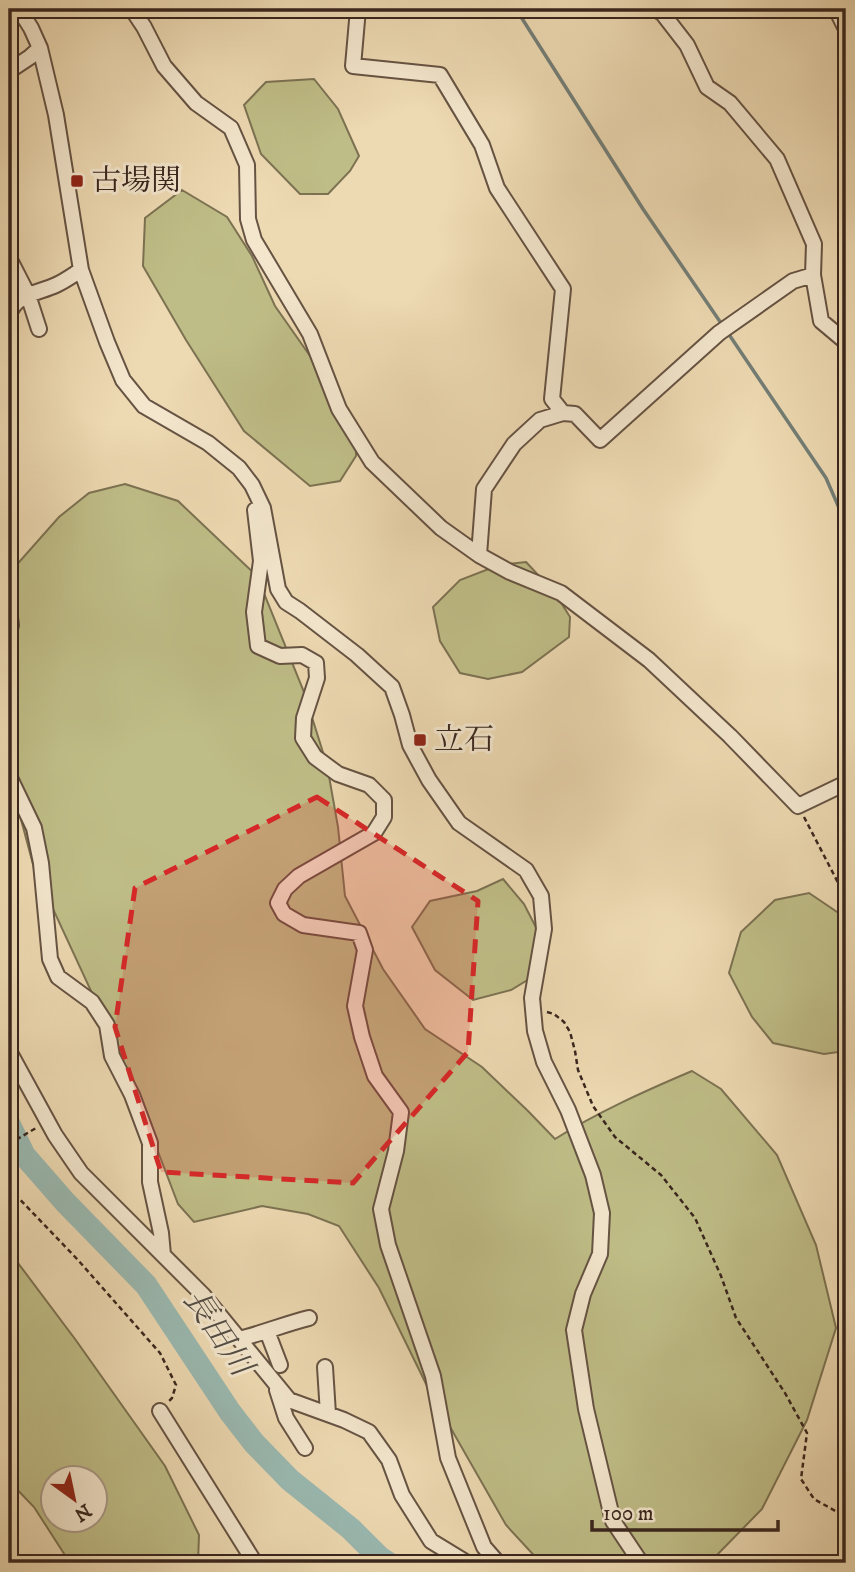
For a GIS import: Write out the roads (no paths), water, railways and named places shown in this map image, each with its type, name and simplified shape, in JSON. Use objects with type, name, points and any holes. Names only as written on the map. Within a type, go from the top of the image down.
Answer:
[{"type":"street","points":[[19,9],[40,48],[56,115],[81,270],[123,380],[144,406],[208,443],[239,468],[252,485],[263,508],[278,589],[286,602],[357,655],[392,687],[410,745],[429,780],[459,823],[526,870],[541,896],[544,929],[533,998],[535,1031],[544,1062],[568,1110],[593,1175],[602,1213],[600,1254],[583,1294],[574,1330],[586,1409],[614,1521],[642,1563]]},
{"type":"street","points":[[132,9],[164,66],[195,103],[231,128],[247,165],[248,219],[254,240],[310,334],[338,409],[372,462],[441,528],[479,555],[510,572],[561,593],[649,660],[730,736],[798,806],[846,783]]},
{"type":"street","points":[[358,9],[353,66],[440,75],[482,145],[496,188],[563,289],[552,399],[562,413]]},
{"type":"street","points":[[656,9],[687,45],[707,87],[730,103],[777,159],[814,244],[813,275],[821,321],[846,342]]},
{"type":"street","points":[[836,9],[846,30]]},
{"type":"street","points":[[9,71],[40,48]]},
{"type":"street","points":[[9,258],[29,295],[39,329]]},
{"type":"street","points":[[11,307],[21,298],[57,284],[81,270]]},
{"type":"street","points":[[479,555],[484,489],[514,444],[540,420],[562,413],[575,414],[600,440],[719,333],[793,281],[813,275]]},
{"type":"street","points":[[252,485],[261,561],[254,612],[258,646],[281,656],[302,656],[316,663],[317,678],[304,718],[303,737],[315,757],[338,774],[369,785],[384,800],[384,817],[374,833],[299,876],[285,889],[278,903],[284,914],[303,925],[359,933],[365,950],[355,1006],[375,1076],[401,1112],[396,1151],[381,1209],[388,1245],[433,1376],[448,1458],[484,1547],[498,1563]]},
{"type":"street","points":[[9,610],[9,632]]},
{"type":"street","points":[[9,776],[34,828],[41,863],[50,959],[58,976],[92,1002],[107,1025],[112,1056],[132,1096],[150,1143],[150,1182],[163,1255]]},
{"type":"street","points":[[9,1051],[55,1135],[81,1172],[204,1294],[289,1400],[369,1432],[389,1460],[402,1495],[431,1541],[467,1563]]},
{"type":"street","points":[[239,1339],[309,1318]]},
{"type":"street","points":[[268,1331],[280,1365]]},
{"type":"street","points":[[325,1367],[328,1414]]},
{"type":"street","points":[[274,1382],[286,1418],[305,1448]]},
{"type":"street","points":[[160,1411],[255,1563]]},
{"type":"waterway","points":[[516,9],[643,209],[723,326]]},
{"type":"waterway","points":[[728,333],[826,478],[846,524]]},
{"type":"waterway","name":"長田川","points":[[9,1124],[24,1155],[65,1202],[146,1285],[230,1412],[254,1443],[290,1480],[388,1563]]},
{"type":"place","name":"古場関","points":[[77,181]]},
{"type":"place","name":"立石","points":[[420,740]]}]
